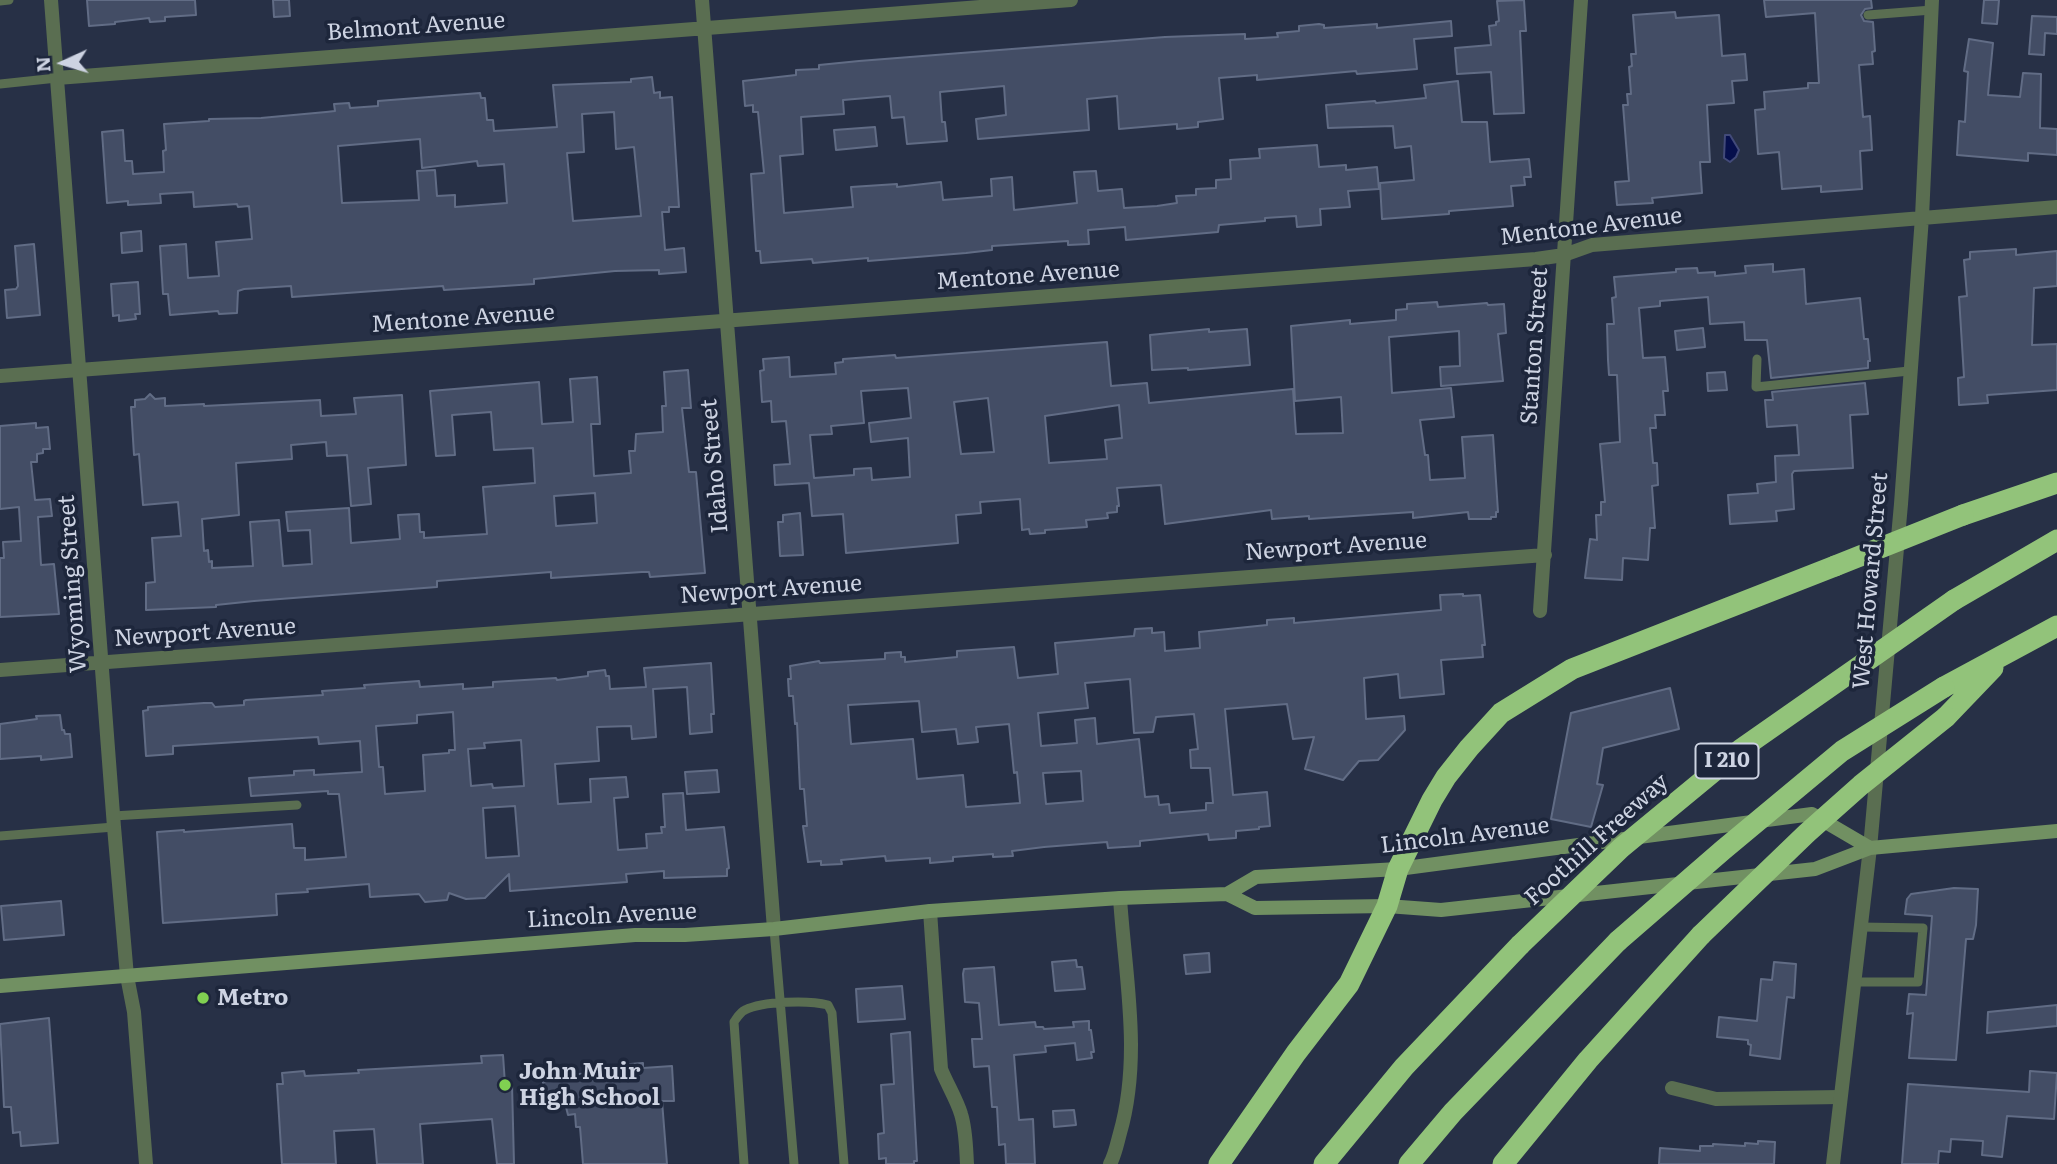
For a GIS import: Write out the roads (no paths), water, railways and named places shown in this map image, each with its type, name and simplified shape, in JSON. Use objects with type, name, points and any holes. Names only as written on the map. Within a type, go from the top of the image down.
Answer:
[{"type":"highway","points":[[1219,1164],[1296,1052],[1349,984],[1387,906],[1398,869],[1432,800],[1446,777],[1502,713],[1572,669],[1963,515],[2057,483]]},
{"type":"highway","name":"Foothill Freeway","points":[[1324,1164],[1404,1066],[1520,945],[1621,848],[1741,750],[1954,600],[2057,540]]},
{"type":"highway","name":"I 210","points":[[1409,1164],[1454,1112],[1618,941],[1842,751],[1944,687],[2057,626]]},
{"type":"highway","points":[[1503,1164],[1638,1001],[1701,935],[1807,833],[1861,785],[1946,717],[2008,654]]},
{"type":"main road","name":"Lincoln Avenue","points":[[0,986],[635,935],[774,929],[930,911],[1120,898],[1227,894],[1256,877],[1398,869],[1812,814],[1870,848]]},
{"type":"main road","name":"Lincoln Avenue","points":[[1227,894],[1255,908],[1387,906],[1441,910],[1815,869],[1870,848],[2057,831]]},
{"type":"street","name":"Wyoming Street","points":[[51,0],[113,822],[127,976],[134,1012],[146,1164]]},
{"type":"street","name":"Idaho Street","points":[[702,0],[774,929]]},
{"type":"street","name":"Belmont Avenue","points":[[57,78],[1071,0]]},
{"type":"street","name":"Stanton Street","points":[[1540,611],[1581,0]]},
{"type":"street","name":"West Howard Street","points":[[1833,1164],[1870,848],[1901,504],[1922,217],[1932,5]]},
{"type":"street","name":"Mentone Avenue","points":[[0,376],[1536,259],[1564,255],[1592,245],[2057,207]]},
{"type":"street","name":"Newport Avenue","points":[[0,670],[1545,555]]},
{"type":"street","points":[[1110,1164],[1126,1114],[1132,1072],[1120,898]]},
{"type":"street","points":[[930,911],[941,1069],[961,1111],[967,1164]]},
{"type":"street","points":[[1672,1088],[1716,1099],[1840,1097]]},
{"type":"lane","points":[[0,1],[9,0]]},
{"type":"lane","points":[[1868,15],[1932,5]]},
{"type":"lane","points":[[0,83],[57,78]]},
{"type":"lane","points":[[1757,359],[1756,387],[1909,371]]},
{"type":"lane","points":[[0,836],[113,822],[297,805]]},
{"type":"lane","points":[[1854,982],[1919,982],[1923,928],[1860,927]]},
{"type":"lane","points":[[774,929],[794,1164]]},
{"type":"lane","points":[[744,1164],[734,1022],[745,1010],[781,1002],[821,1003],[828,1005],[832,1013],[844,1164]]},
{"type":"place","name":"Metro","points":[[203,998]]},
{"type":"place","name":"John Muir High School","points":[[505,1085]]}]
